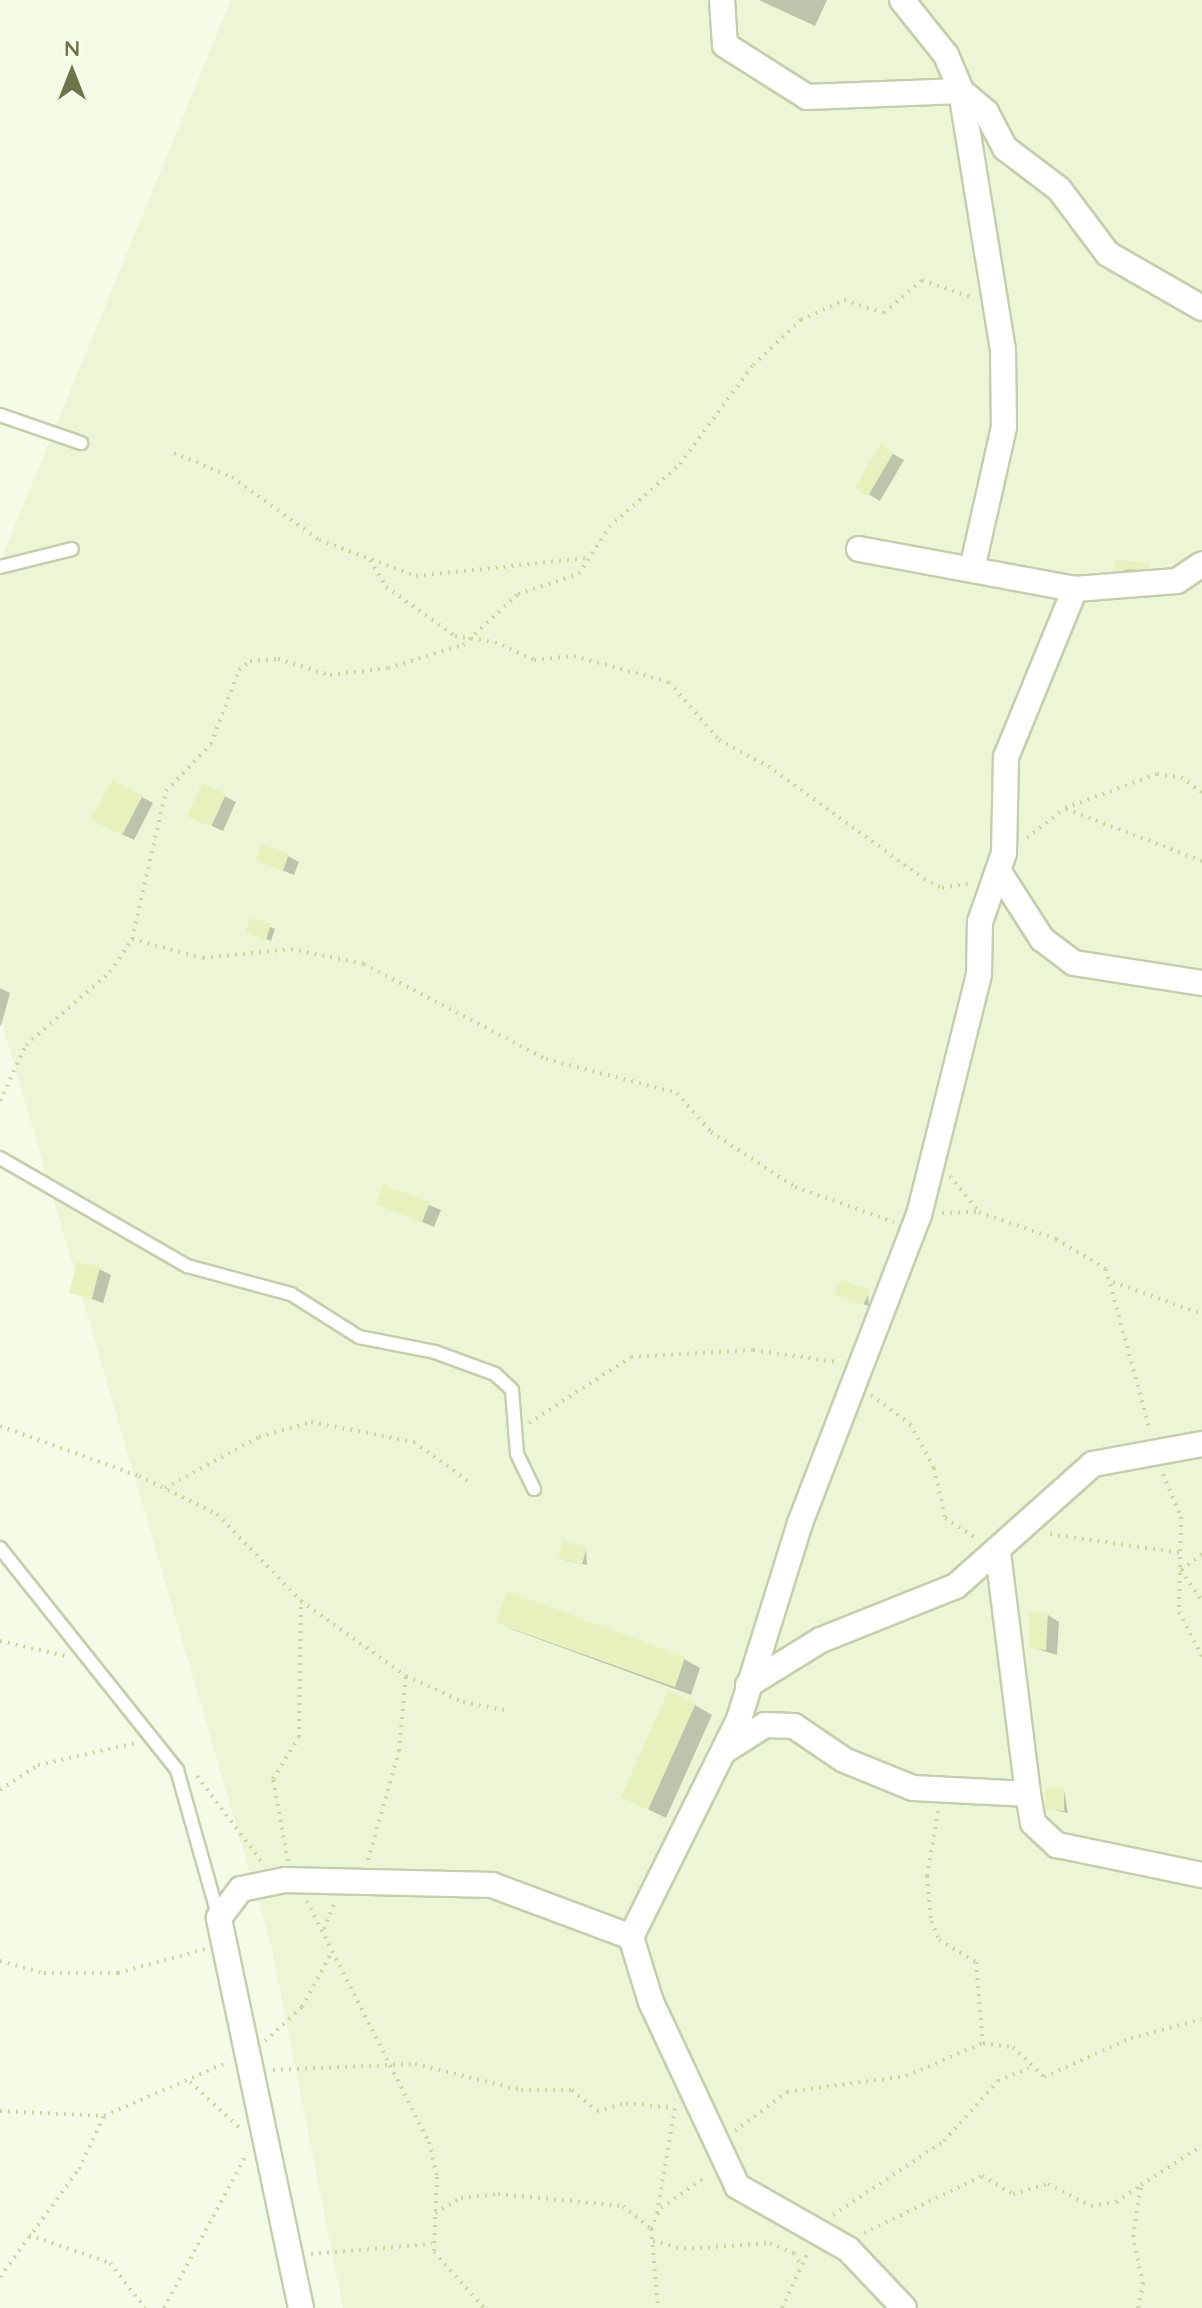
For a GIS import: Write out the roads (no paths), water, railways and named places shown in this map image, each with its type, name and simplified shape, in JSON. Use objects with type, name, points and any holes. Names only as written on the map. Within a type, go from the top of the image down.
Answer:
[{"type":"street","points":[[722,0],[725,45],[807,97],[961,91],[986,112],[1005,148],[1059,189],[1108,254],[1202,308]]},
{"type":"street","points":[[902,0],[946,55],[961,91],[998,313],[1004,427],[973,565]]},
{"type":"street","points":[[859,549],[973,565],[1075,589],[1177,581],[1202,564]]},
{"type":"street","points":[[904,2308],[848,2249],[749,2199],[687,2080],[631,1937],[724,1751],[871,1337],[916,1222],[935,1160],[979,974],[980,922],[999,872],[1006,757],[1075,589]]},
{"type":"street","points":[[999,872],[1042,939],[1074,963],[1202,983]]},
{"type":"street","points":[[748,1685],[821,1640],[956,1586],[1007,1546],[1085,1469],[1156,1457],[1202,1444]]},
{"type":"street","points":[[1007,1546],[1033,1823],[1057,1845],[1202,1875]]},
{"type":"street","points":[[724,1751],[765,1725],[794,1726],[877,1776],[941,1793],[1028,1794]]},
{"type":"street","points":[[301,2308],[260,2137],[219,1918],[241,1889],[288,1880],[492,1885],[631,1937]]},
{"type":"lane","points":[[0,415],[81,443]]},
{"type":"lane","points":[[0,567],[72,549]]},
{"type":"lane","points":[[0,1158],[187,1266],[291,1294],[359,1337],[482,1368],[512,1390],[517,1454],[534,1489]]},
{"type":"lane","points":[[0,1548],[91,1654],[150,1741],[165,1754],[184,1783],[219,1918]]}]
